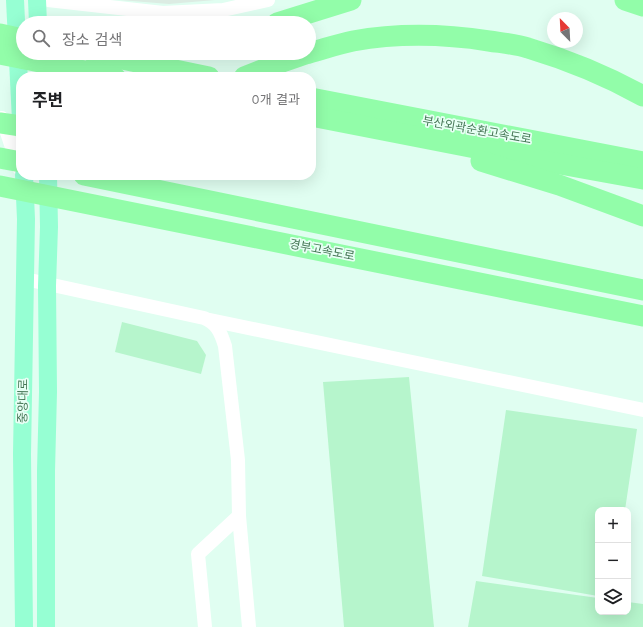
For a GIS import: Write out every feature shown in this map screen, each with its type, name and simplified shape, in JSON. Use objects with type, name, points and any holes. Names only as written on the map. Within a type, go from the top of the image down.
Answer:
[{"type":"highway","points":[[300,16],[351,0]]},
{"type":"highway","points":[[625,0],[643,6]]},
{"type":"highway","points":[[0,34],[16,37]]},
{"type":"highway","points":[[316,51],[374,38],[420,36],[467,38],[527,48],[556,57],[588,69],[643,96]]},
{"type":"highway","points":[[0,54],[16,57]]},
{"type":"highway","points":[[30,60],[90,72]]},
{"type":"highway","points":[[128,60],[186,72]]},
{"type":"highway","points":[[258,72],[290,60]]},
{"type":"highway","name":"부산외곽순환고속도로","points":[[316,99],[643,162]]},
{"type":"highway","name":"부산외곽순환고속도로","points":[[316,117],[643,179]]},
{"type":"highway","points":[[0,123],[16,125]]},
{"type":"highway","points":[[360,125],[559,185],[640,215]]},
{"type":"highway","points":[[0,158],[16,161]]},
{"type":"highway","name":"경부고속도로","points":[[108,180],[643,290]]},
{"type":"highway","name":"경부고속도로","points":[[0,186],[643,316]]},
{"type":"highway","points":[[607,308],[643,323]]},
{"type":"main road","points":[[15,0],[16,20]]},
{"type":"main road","points":[[37,0],[38,16]]},
{"type":"main road","points":[[18,60],[19,72]]},
{"type":"main road","points":[[41,60],[42,72]]},
{"type":"main road","name":"중앙대로","points":[[22,180],[26,219],[22,454],[24,627]]},
{"type":"main road","name":"중앙대로","points":[[46,627],[48,180]]},
{"type":"street","points":[[48,0],[163,13],[223,10],[268,0]]},
{"type":"street","points":[[0,114],[16,160]]},
{"type":"street","points":[[25,279],[210,320],[643,410]]},
{"type":"street","points":[[210,320],[221,333],[225,346],[238,460],[239,516],[249,627]]},
{"type":"street","points":[[205,627],[198,554],[239,516]]},
{"type":"shaded area","points":[[120,0],[215,0],[169,4]]},
{"type":"building","points":[[122,322],[197,341],[206,355],[201,374],[115,352]]},
{"type":"building","points":[[409,377],[434,627],[344,627],[323,382]]},
{"type":"building","points":[[506,410],[637,429],[625,507],[595,507],[595,595],[482,576]]},
{"type":"building","points":[[476,581],[595,598],[595,615],[631,615],[631,602],[643,604],[643,627],[468,627]]}]
